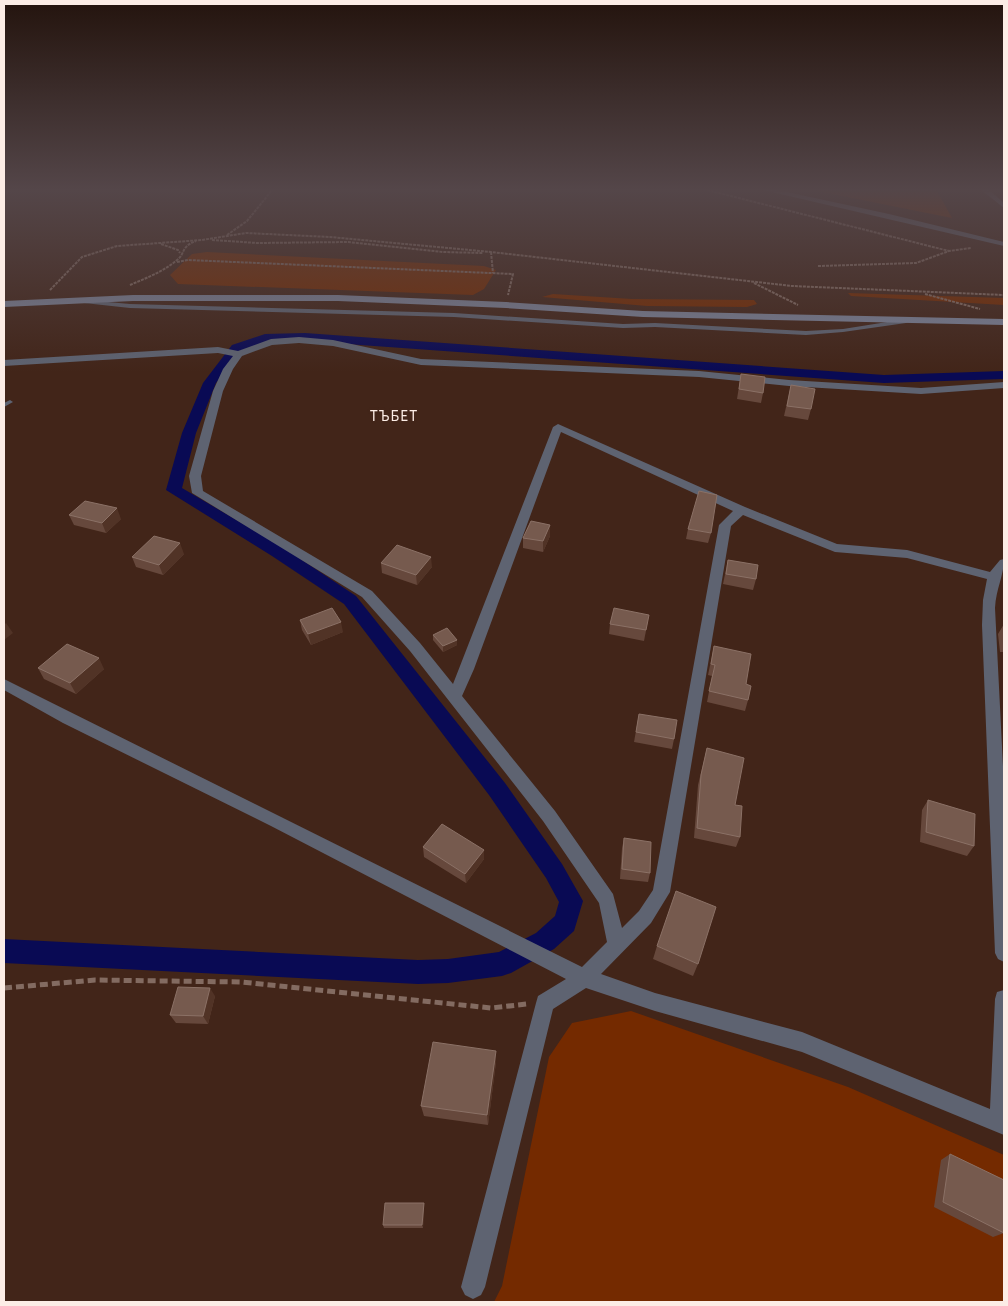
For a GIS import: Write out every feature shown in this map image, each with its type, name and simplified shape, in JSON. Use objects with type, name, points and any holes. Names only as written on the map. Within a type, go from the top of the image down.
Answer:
[{"type":"main road","points":[[4,304],[228,296],[506,305],[643,314],[1004,322]]},
{"type":"street","points":[[4,363],[152,356],[218,350],[239,354],[271,342],[299,340],[333,343],[421,362],[699,374],[789,383],[921,391],[1004,385]]},
{"type":"street","points":[[239,354],[228,369],[218,391],[195,476],[198,493],[367,594],[454,697],[548,816],[607,900],[617,945]]},
{"type":"street","points":[[454,697],[467,669],[558,427],[741,510],[836,548],[907,554],[994,577]]},
{"type":"street","points":[[473,1287],[545,1003],[584,978],[645,917],[661,892],[725,526],[741,510]]},
{"type":"street","points":[[1004,563],[997,569],[990,586],[989,625],[1004,953]]},
{"type":"street","points":[[4,684],[68,719],[277,821],[584,978],[655,1002],[802,1042],[1002,1124],[1004,999]]},
{"type":"lane","points":[[76,300],[130,306],[369,312],[623,326],[654,325],[806,333],[831,333],[856,327],[920,319]]},
{"type":"path","points":[[37,302],[82,257],[104,250]]},
{"type":"path","points":[[128,286],[164,270],[180,258],[180,253],[183,250]]},
{"type":"path","points":[[423,250],[472,254],[491,252]]},
{"type":"path","points":[[469,250],[753,282],[837,289],[1004,295]]},
{"type":"path","points":[[945,250],[949,251]]},
{"type":"path","points":[[818,266],[916,263],[949,251],[959,250]]},
{"type":"path","points":[[491,252],[493,273]]},
{"type":"path","points":[[176,262],[188,260],[513,274],[506,305]]},
{"type":"path","points":[[753,282],[823,318]]},
{"type":"path","points":[[920,292],[986,310]]},
{"type":"path","points":[[4,988],[96,980],[241,982],[491,1008],[545,1003]]},
{"type":"shaded area","points":[[207,252],[484,266],[496,270],[484,289],[473,295],[178,284],[170,275],[192,254]]},
{"type":"shaded area","points":[[848,293],[1004,298],[1004,305],[851,296]]},
{"type":"shaded area","points":[[553,294],[632,299],[754,300],[757,304],[747,307],[647,306],[542,297]]},
{"type":"shaded area","points":[[631,1011],[848,1087],[1004,1155],[1004,1302],[494,1302],[502,1286],[549,1057],[572,1023]]},
{"type":"building","points":[[741,374],[765,377],[763,393],[739,389]]},
{"type":"building","points":[[791,385],[815,389],[811,409],[787,406]]},
{"type":"building","points":[[699,491],[717,495],[711,533],[688,529]]},
{"type":"building","points":[[85,501],[117,508],[102,523],[69,515]]},
{"type":"building","points":[[531,521],[550,525],[543,541],[523,538]]},
{"type":"building","points":[[154,536],[180,543],[159,565],[132,557]]},
{"type":"building","points":[[397,545],[431,557],[416,575],[381,563]]},
{"type":"building","points":[[728,560],[758,565],[756,579],[726,574]]},
{"type":"building","points":[[332,608],[341,622],[308,634],[300,620]]},
{"type":"building","points":[[614,608],[649,615],[646,630],[610,624]]},
{"type":"building","points":[[447,628],[457,640],[443,646],[433,635]]},
{"type":"building","points":[[67,644],[99,658],[70,683],[38,668]]},
{"type":"building","points":[[714,646],[751,654],[746,684],[751,686],[748,700],[709,691],[715,665],[711,664]]},
{"type":"building","points":[[639,714],[677,720],[674,739],[636,732]]},
{"type":"building","points":[[707,748],[744,758],[735,805],[742,806],[740,837],[697,828],[701,775]]},
{"type":"building","points":[[928,800],[975,814],[974,846],[926,832]]},
{"type":"building","points":[[442,824],[484,850],[465,874],[423,847]]},
{"type":"building","points":[[624,838],[651,842],[650,873],[622,869]]},
{"type":"building","points":[[676,891],[716,907],[698,964],[657,946]]},
{"type":"building","points":[[178,987],[210,988],[203,1016],[170,1015]]},
{"type":"building","points":[[433,1042],[496,1051],[487,1115],[421,1106]]},
{"type":"building","points":[[950,1154],[1004,1180],[1004,1233],[943,1202]]},
{"type":"building","points":[[385,1203],[424,1203],[422,1225],[383,1225]]},
{"type":"waterway","points":[[4,951],[418,972],[448,971],[502,964],[545,941],[565,923],[571,901],[554,871],[497,789],[350,600],[278,552],[174,490],[189,433],[210,383],[236,348],[265,338],[305,337],[884,379],[1004,375]]},
{"type":"district","name":"ТЪБЕТ","points":[[394,416]]}]
